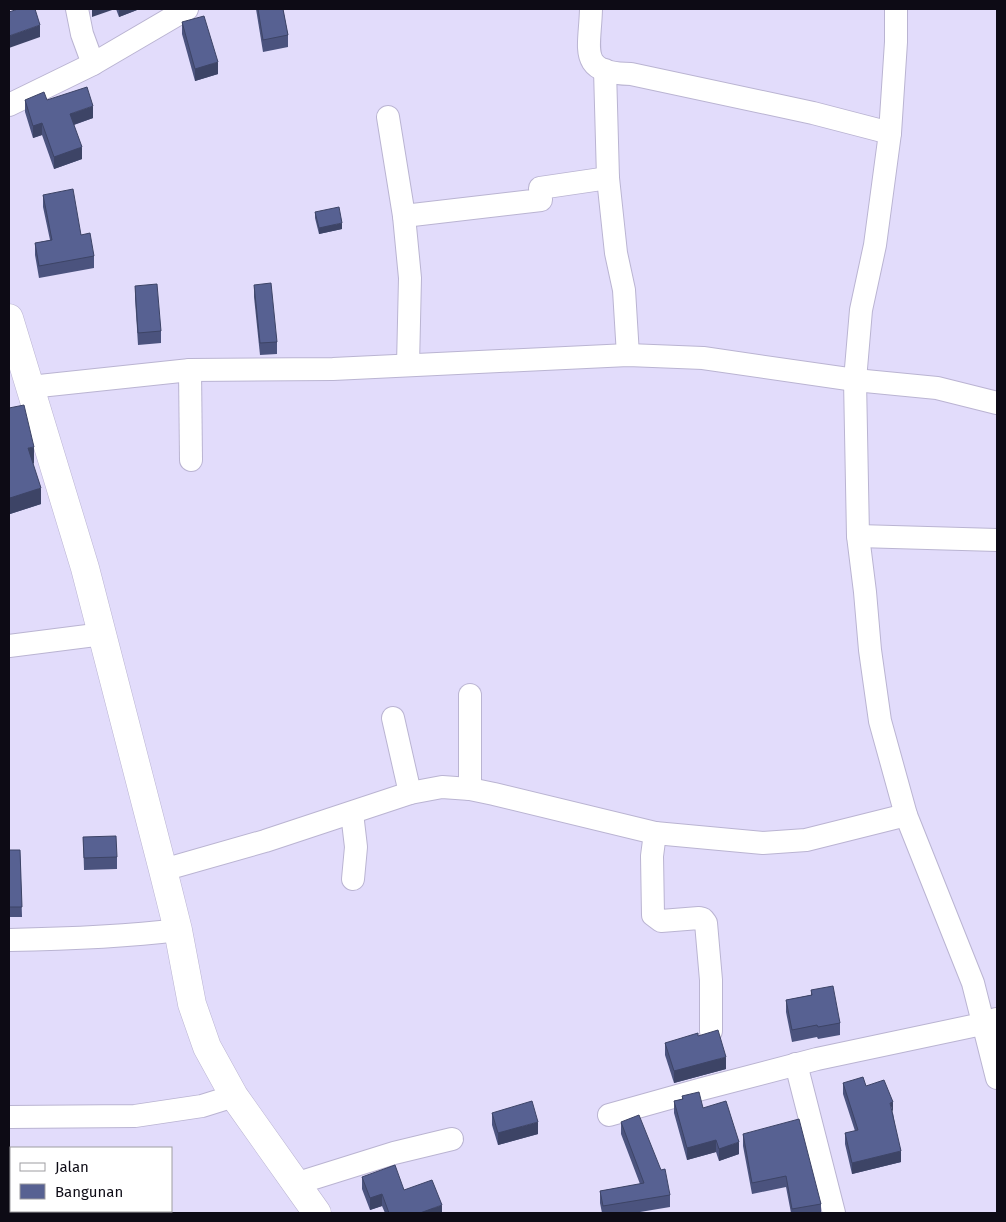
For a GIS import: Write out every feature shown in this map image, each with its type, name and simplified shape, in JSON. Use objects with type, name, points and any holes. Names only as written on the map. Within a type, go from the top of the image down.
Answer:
[{"type":"main road","points":[[9,318],[86,568],[178,930],[192,1004],[207,1047],[234,1096],[317,1213]]},
{"type":"street","points":[[76,9],[82,34],[93,64]]},
{"type":"street","points":[[9,105],[93,64],[187,9]]},
{"type":"street","points":[[591,9],[589,56],[594,65],[605,70],[616,74],[631,74],[814,113],[890,133]]},
{"type":"street","points":[[896,9],[896,42],[890,133],[876,244],[861,310],[856,380],[858,536],[870,650],[880,721],[906,815],[990,1021],[997,1078]]},
{"type":"street","points":[[605,70],[608,178],[616,253],[624,290],[628,354]]},
{"type":"street","points":[[388,117],[404,216],[410,278],[408,365]]},
{"type":"street","points":[[404,216],[541,200],[540,188],[608,178]]},
{"type":"street","points":[[30,387],[190,370],[333,369],[628,354],[703,358],[856,380],[937,388],[997,403]]},
{"type":"street","points":[[190,370],[192,460]]},
{"type":"street","points":[[858,536],[997,540]]},
{"type":"street","points":[[9,646],[103,634]]},
{"type":"street","points":[[470,695],[470,789]]},
{"type":"street","points":[[393,718],[410,793]]},
{"type":"street","points":[[163,870],[265,841],[410,793],[442,787],[470,789],[655,833],[763,843],[806,840],[906,815]]},
{"type":"street","points":[[352,813],[356,847],[353,879]]},
{"type":"street","points":[[655,833],[652,856],[653,916],[661,921],[699,918],[703,919],[706,923],[711,980],[711,1031]]},
{"type":"street","points":[[9,940],[74,939],[138,935],[178,930]]},
{"type":"street","points":[[609,1115],[796,1064],[990,1021]]},
{"type":"street","points":[[796,1064],[834,1213]]},
{"type":"street","points":[[9,1117],[135,1116],[202,1106],[234,1096]]},
{"type":"street","points":[[295,1184],[394,1153],[452,1139]]},
{"type":"building","points":[[18,9],[35,9],[40,25],[9,36],[9,12]]},
{"type":"building","points":[[258,9],[283,9],[288,35],[263,40]]},
{"type":"building","points":[[204,16],[218,62],[195,69],[182,22]]},
{"type":"building","points":[[87,87],[93,106],[70,114],[82,147],[54,157],[42,123],[33,126],[25,100],[44,92],[47,100]]},
{"type":"building","points":[[73,189],[81,235],[90,233],[94,256],[39,266],[35,243],[52,240],[43,195]]},
{"type":"building","points":[[339,207],[342,223],[319,228],[315,212]]},
{"type":"building","points":[[271,283],[277,342],[260,343],[254,285]]},
{"type":"building","points":[[157,284],[161,331],[138,333],[135,286]]},
{"type":"building","points":[[24,405],[34,447],[28,448],[41,488],[10,498],[9,408]]},
{"type":"building","points":[[116,836],[117,857],[84,858],[83,837]]},
{"type":"building","points":[[9,850],[20,850],[22,907],[9,907]]},
{"type":"building","points":[[833,986],[840,1023],[792,1030],[786,1000],[812,995],[811,990]]},
{"type":"building","points":[[718,1030],[726,1057],[674,1071],[665,1043],[698,1033],[698,1036]]},
{"type":"building","points":[[863,1077],[866,1086],[884,1080],[893,1102],[890,1103],[901,1151],[852,1163],[845,1133],[858,1130],[843,1083]]},
{"type":"building","points":[[699,1092],[703,1108],[726,1101],[739,1142],[719,1149],[716,1140],[687,1148],[674,1101],[683,1099],[682,1096]]},
{"type":"building","points":[[532,1101],[538,1122],[498,1133],[492,1113]]},
{"type":"building","points":[[639,1115],[661,1170],[665,1169],[670,1195],[603,1206],[600,1191],[644,1183],[621,1122]]},
{"type":"building","points":[[799,1119],[821,1204],[792,1209],[786,1176],[752,1183],[743,1134]]},
{"type":"building","points":[[395,1165],[404,1190],[432,1180],[442,1205],[420,1213],[389,1213],[382,1194],[370,1198],[362,1177]]}]
